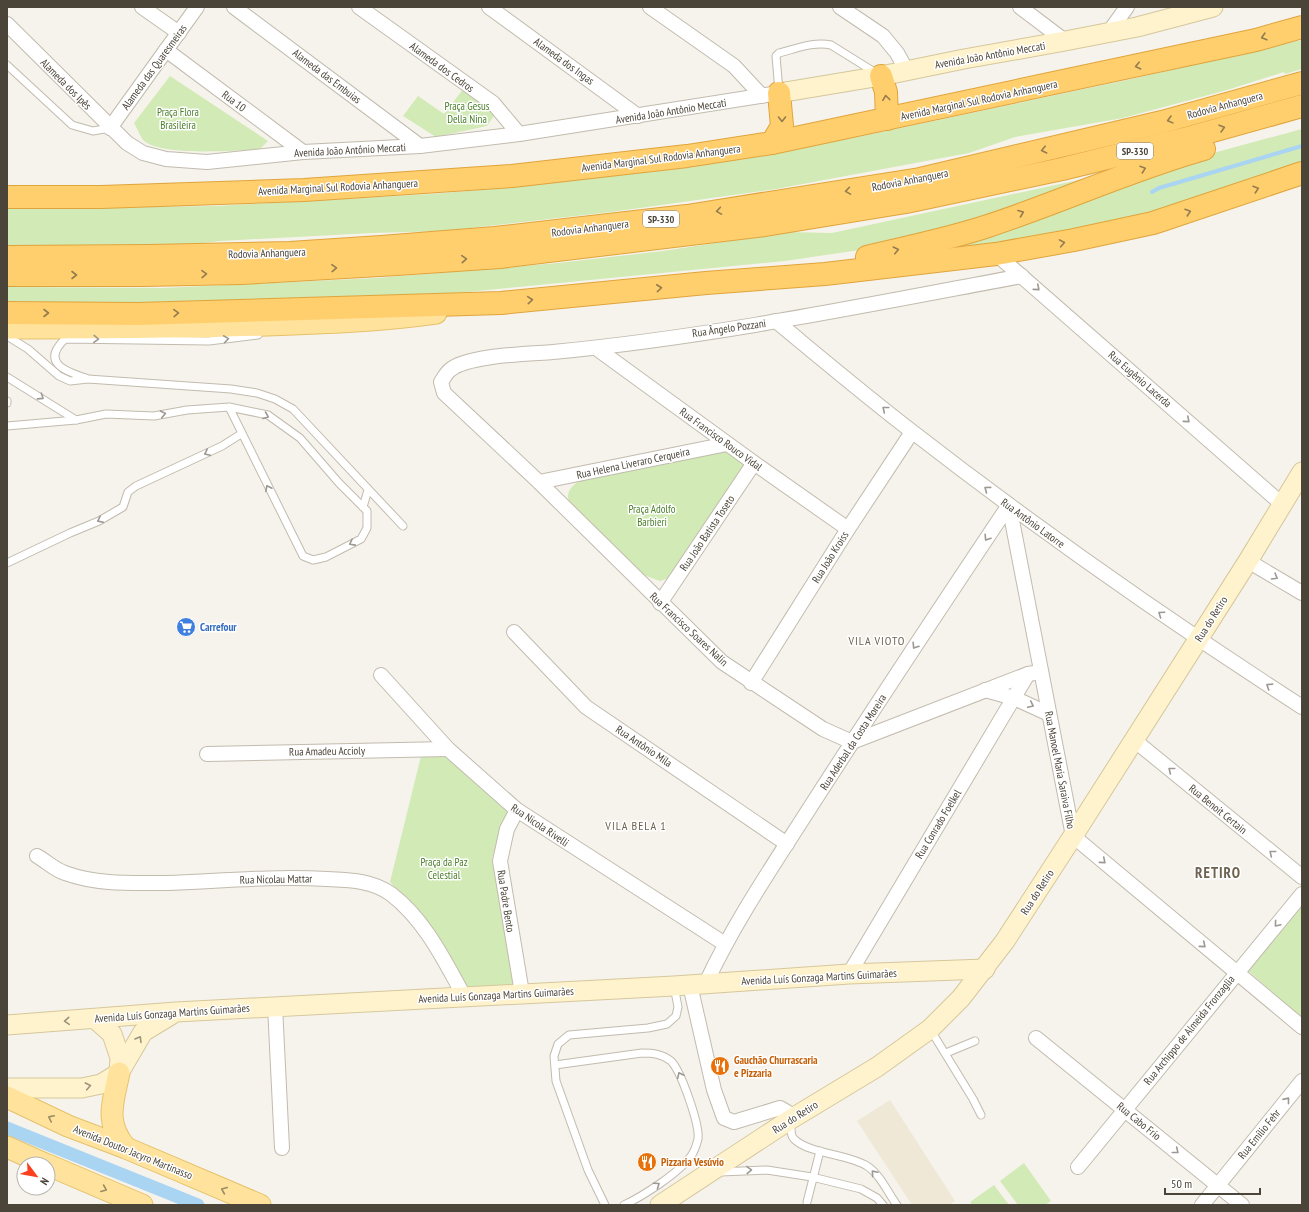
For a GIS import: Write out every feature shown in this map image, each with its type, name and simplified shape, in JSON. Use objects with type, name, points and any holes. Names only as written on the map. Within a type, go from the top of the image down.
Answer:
[{"type":"highway","name":"Avenida Marginal Sul Rodovia Anhanguera","points":[[7,197],[101,197],[312,190],[512,176],[687,156],[772,143],[887,119],[1256,40],[1302,26]]},
{"type":"highway","points":[[881,76],[886,92],[887,119]]},
{"type":"highway","name":"Rodovia Anhanguera","points":[[7,257],[149,256],[351,249],[495,238],[687,216],[920,179],[1162,122],[1302,83]]},
{"type":"highway","points":[[770,95],[782,126],[772,143]]},
{"type":"highway","name":"Rodovia Anhanguera","points":[[7,275],[241,273],[397,264],[500,257],[765,225],[922,199],[1062,169],[1184,139],[1302,106]]},
{"type":"highway","points":[[706,283],[850,261],[946,238],[989,226],[1180,156],[1302,121]]},
{"type":"highway","points":[[7,313],[138,314],[502,303],[706,283],[825,274],[996,254],[1074,240],[1153,223],[1302,173]]},
{"type":"main road","name":"Avenida João Antônio Meccati","points":[[770,95],[881,76],[1137,27],[1213,7]]},
{"type":"main road","points":[[7,328],[131,328],[305,324],[393,319],[502,303]]},
{"type":"main road","name":"Rua do Retiro","points":[[660,1205],[791,1119],[877,1067],[930,1029],[962,998],[985,969],[1073,836],[1248,561],[1302,472]]},
{"type":"main road","name":"Avenida Luís Gonzaga Martins Guimarães","points":[[7,1025],[275,1006],[690,985],[848,974],[985,969]]},
{"type":"main road","points":[[7,1088],[82,1088],[101,1084],[119,1073],[143,1032],[176,1012]]},
{"type":"main road","points":[[95,1019],[112,1034],[120,1058],[119,1073],[111,1119],[119,1139],[126,1148]]},
{"type":"main road","name":"Avenida Doutor Jacyro Martinasso","points":[[7,1097],[68,1126],[126,1148],[260,1205]]},
{"type":"main road","points":[[7,1147],[27,1156]]},
{"type":"main road","points":[[58,1172],[142,1205]]},
{"type":"street","points":[[142,7],[179,33]]},
{"type":"street","name":"Alameda das Quaresmeiras","points":[[110,128],[197,7]]},
{"type":"street","name":"Alameda das Embuias","points":[[234,7],[420,146]]},
{"type":"street","name":"Alameda dos Cedros","points":[[359,7],[493,103],[519,134]]},
{"type":"street","name":"Alameda dos Ingas","points":[[490,7],[638,116]]},
{"type":"street","points":[[650,7],[734,66],[770,95]]},
{"type":"street","points":[[840,7],[883,36],[897,53],[906,71]]},
{"type":"street","points":[[1020,7],[1065,41]]},
{"type":"street","points":[[1109,32],[1127,7]]},
{"type":"street","name":"Alameda dos Ipês","points":[[7,24],[126,143]]},
{"type":"street","name":"Rua 10","points":[[166,50],[302,152]]},
{"type":"street","name":"Avenida João Antônio Meccati","points":[[126,143],[143,153],[166,159],[200,161],[302,152],[420,146],[519,134],[770,95]]},
{"type":"street","name":"Rua Eugênio Lacerda","points":[[996,254],[1283,505]]},
{"type":"street","name":"Rua Ângelo Pozzani","points":[[441,382],[449,370],[460,364],[496,357],[596,348],[776,321],[1022,276]]},
{"type":"street","name":"Rua Antônio Latorre","points":[[776,321],[912,432],[1008,505],[1198,640],[1302,707]]},
{"type":"street","name":"Rua Francisco Rouco Vidal","points":[[596,348],[727,444],[848,529]]},
{"type":"street","name":"Rua Francisco Soares Nalin","points":[[441,382],[444,393],[539,482],[660,603],[722,662],[823,729],[852,742]]},
{"type":"street","name":"Rua João Kroiss","points":[[750,682],[912,432]]},
{"type":"street","name":"Rua Helena Liveraro Cerqueira","points":[[539,482],[727,444]]},
{"type":"street","name":"Rua João Batista Toseto","points":[[660,603],[754,463]]},
{"type":"street","name":"Rua Manoel Maria Saraiva Filho","points":[[1008,505],[1034,673],[1049,714],[1073,836],[1302,1027]]},
{"type":"street","name":"Rua Aderbal da Costa Moreira","points":[[690,985],[724,944],[852,742],[1008,505]]},
{"type":"street","points":[[1248,561],[1302,593]]},
{"type":"street","name":"Rua Antônio Mila","points":[[514,632],[586,707],[787,844]]},
{"type":"street","points":[[852,742],[985,690],[1034,673]]},
{"type":"street","name":"Rua Conrado Foelkel","points":[[848,974],[1014,698],[1034,673]]},
{"type":"street","name":"Rua Nicola Rivelli","points":[[381,675],[448,749],[517,810],[724,944]]},
{"type":"street","points":[[985,690],[1014,698],[1049,714]]},
{"type":"street","name":"Rua Benoit Certain","points":[[1134,740],[1302,877]]},
{"type":"street","name":"Rua Amadeu Accioly","points":[[207,754],[448,749]]},
{"type":"street","name":"Rua Padre Bento","points":[[517,810],[507,829],[500,861],[522,993]]},
{"type":"street","name":"Rua Nicolau Mattar","points":[[37,856],[64,873],[86,880],[118,884],[206,882],[289,877],[363,881],[389,893],[408,908],[437,947],[464,996]]},
{"type":"street","name":"Rua Archippo de Almeida Fronzaglia","points":[[1078,1166],[1302,894]]},
{"type":"street","points":[[690,985],[712,1083],[724,1118],[734,1122],[780,1108],[787,1112],[791,1119]]},
{"type":"street","points":[[275,1006],[282,1148]]},
{"type":"street","name":"Rua Cabo Frio","points":[[1036,1038],[1242,1205]]},
{"type":"street","name":"Rua Emílio Fehr","points":[[1202,1205],[1302,1081]]},
{"type":"lane","points":[[770,95],[776,56],[779,53],[806,46],[825,44],[831,45],[881,76]]},
{"type":"lane","points":[[7,65],[72,125],[93,131],[110,128]]},
{"type":"lane","points":[[88,379],[62,369],[56,362],[55,353],[58,346],[65,339],[209,342],[255,335],[305,324]]},
{"type":"lane","points":[[7,336],[28,349],[59,376],[70,381],[88,379],[231,389],[258,393],[275,399],[293,409],[403,526]]},
{"type":"lane","points":[[7,377],[76,420]]},
{"type":"lane","points":[[7,426],[76,420],[106,414],[154,416],[187,410],[229,407],[268,415],[300,438],[339,484],[363,507],[366,511],[367,528],[361,538],[326,557],[313,560],[303,556],[241,434],[229,407]]},
{"type":"lane","points":[[7,563],[70,532],[99,521],[123,507],[128,492],[136,486],[222,446],[241,434]]},
{"type":"lane","points":[[363,507],[368,490]]},
{"type":"lane","points":[[605,1205],[588,1170],[556,1081],[554,1056],[558,1044],[570,1035],[648,1028],[667,1024],[676,1016],[678,1007],[690,985]]},
{"type":"lane","points":[[930,1029],[946,1053],[981,1115]]},
{"type":"lane","points":[[946,1053],[974,1041]]},
{"type":"lane","points":[[554,1065],[642,1053],[656,1053],[670,1061],[679,1072],[694,1119],[698,1138],[692,1156],[668,1177],[624,1205]]},
{"type":"lane","points":[[791,1119],[791,1135],[795,1140],[820,1151],[854,1160],[869,1167],[897,1205]]},
{"type":"lane","points":[[807,1202],[812,1177],[820,1151]]},
{"type":"lane","points":[[710,1173],[767,1170],[812,1177],[861,1189],[877,1198],[883,1205]]},
{"type":"shaded area","points":[[890,1100],[955,1201],[949,1205],[912,1205],[857,1121]]},
{"type":"green space","points":[[1302,40],[1302,69],[1285,74],[1284,72],[1227,90],[1123,118],[1015,137],[969,153],[776,189],[611,212],[444,231],[372,233],[220,241],[155,249],[7,249],[7,209],[217,206],[432,194],[504,188],[863,136],[1132,79]]},
{"type":"green space","name":"Praça Flora Brasileira","points":[[170,76],[268,141],[259,150],[181,151],[165,149],[152,145],[143,140],[134,123]]},
{"type":"green space","name":"Praça Gesus Della Nina","points":[[464,88],[496,113],[487,126],[436,137],[403,116],[418,96],[444,114]]},
{"type":"green space","points":[[1302,129],[1302,167],[1198,201],[1059,235],[950,250],[949,247],[1169,165]]},
{"type":"green space","points":[[1097,176],[1026,204],[880,247],[785,261],[425,296],[166,304],[7,301],[7,287],[162,288],[377,278],[558,263],[663,251],[787,232],[832,233]]},
{"type":"green space","name":"Praça Adolfo Barbieri","points":[[726,447],[747,462],[669,578],[660,581],[641,574],[571,508],[569,503],[568,495],[570,489],[580,480]]},
{"type":"green space","name":"Praça da Paz Celestial","points":[[421,756],[449,757],[508,812],[492,858],[517,988],[466,987],[439,937],[390,882]]},
{"type":"green space","points":[[1302,902],[1302,1018],[1245,968]]},
{"type":"green space","points":[[1024,1163],[1051,1201],[1045,1205],[1018,1205],[1000,1181]]},
{"type":"green space","points":[[994,1185],[1009,1205],[972,1205],[970,1202]]},
{"type":"waterway","points":[[1152,192],[1159,188],[1302,146]]},
{"type":"waterway","points":[[7,1128],[198,1205]]},
{"type":"place","name":"Carrefour","points":[[186,627]]},
{"type":"place","name":"Gauchão Churrascaria e Pizzaria","points":[[720,1066]]},
{"type":"place","name":"Pizzaria Vesúvio","points":[[647,1162]]},
{"type":"district","name":"VILA VIOTO","points":[[877,640]]},
{"type":"district","name":"VILA BELA 1","points":[[636,825]]},
{"type":"district","name":"RETIRO","points":[[1218,872]]}]
